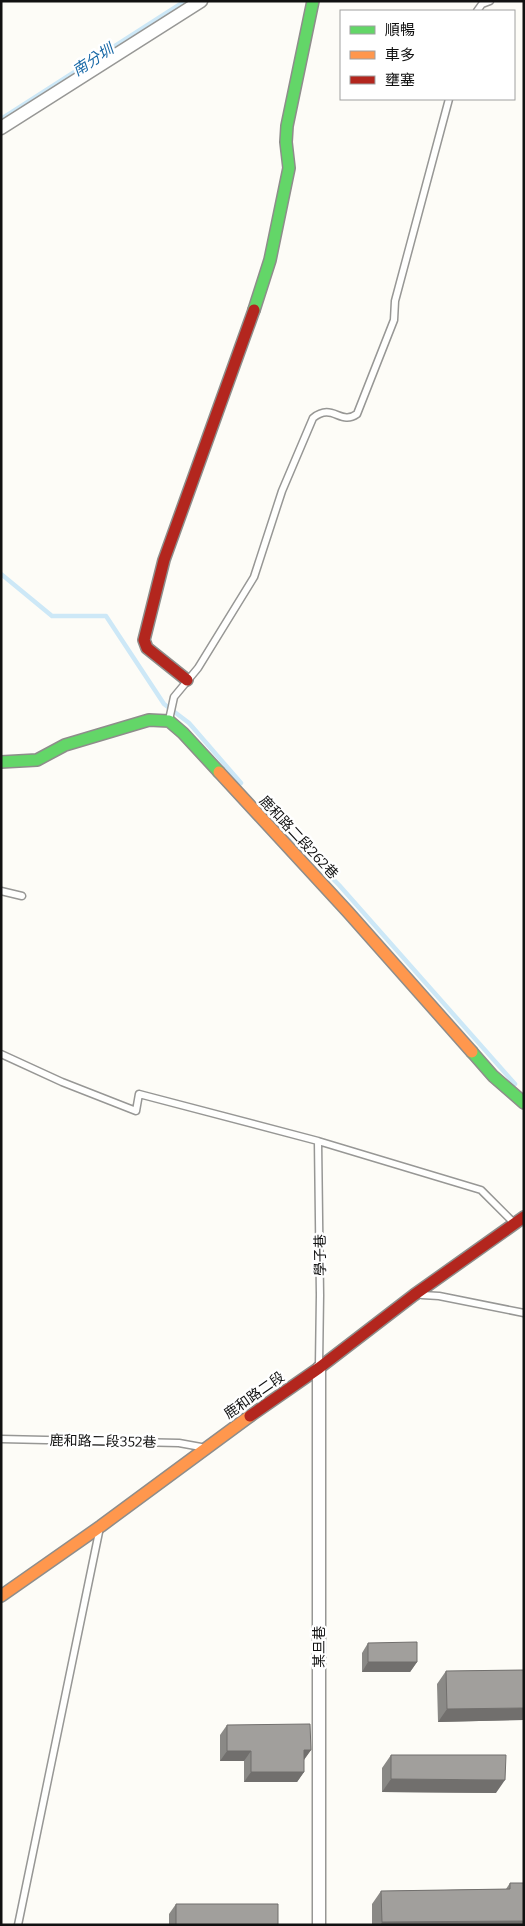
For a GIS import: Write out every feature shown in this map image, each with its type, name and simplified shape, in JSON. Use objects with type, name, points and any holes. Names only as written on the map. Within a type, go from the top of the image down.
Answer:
[{"type":"street","points":[[1,128],[201,1]]},
{"type":"street","points":[[188,680],[147,648],[144,640],[164,560],[246,336],[270,260],[289,168],[286,142],[287,126],[312,1]]},
{"type":"street","points":[[1,762],[37,760],[65,745],[148,720],[169,721]]},
{"type":"street","name":"鹿和路二段262巷","points":[[169,721],[348,912],[493,1076],[524,1103]]},
{"type":"street","name":"鹿和路二段","points":[[1,1596],[101,1526],[205,1448],[319,1368],[414,1295],[519,1221]]},
{"type":"street","name":"某旦巷","points":[[319,1368],[319,1925]]},
{"type":"lane","points":[[477,10],[482,4],[490,1]]},
{"type":"lane","points":[[169,721],[174,697],[198,668],[254,577],[282,491],[313,418],[326,411],[347,418],[357,414],[394,320],[395,301],[449,100]]},
{"type":"lane","points":[[1,891],[22,896]]},
{"type":"lane","points":[[1,1054],[62,1082],[136,1111],[139,1094],[318,1141],[481,1190],[519,1221]]},
{"type":"lane","name":"學子巷","points":[[318,1141],[319,1368]]},
{"type":"lane","points":[[414,1295],[439,1296],[524,1313]]},
{"type":"lane","name":"鹿和路二段352巷","points":[[1,1439],[179,1443],[205,1448]]},
{"type":"lane","points":[[18,1925],[101,1526]]},
{"type":"building","points":[[417,1642],[417,1662],[368,1662],[368,1643]]},
{"type":"building","points":[[524,1670],[524,1708],[447,1709],[446,1671]]},
{"type":"building","points":[[310,1724],[311,1750],[304,1750],[304,1772],[251,1772],[251,1751],[227,1751],[227,1725]]},
{"type":"building","points":[[391,1755],[506,1755],[505,1780],[391,1779]]},
{"type":"building","points":[[510,1883],[524,1883],[524,1921],[382,1922],[381,1891],[510,1889]]},
{"type":"building","points":[[176,1904],[278,1904],[278,1925],[176,1925]]},
{"type":"waterway","name":"南分圳","points":[[1,119],[185,1]]},
{"type":"waterway","points":[[1,574],[52,616],[106,616],[164,704],[189,723],[241,783]]},
{"type":"waterway","points":[[290,836],[339,885],[515,1084]]},
{"type":"traffic: fast","points":[[254,310],[270,260],[289,168],[286,142],[287,126],[313,1]]},
{"type":"traffic: fast","points":[[1,762],[37,760],[65,745],[149,720],[169,721],[183,733],[219,772]]},
{"type":"traffic: fast","points":[[472,1052],[493,1076],[524,1103]]},
{"type":"traffic: slow","points":[[219,772],[348,912],[472,1052]]},
{"type":"traffic: slow","points":[[1,1596],[101,1526],[250,1416]]},
{"type":"traffic: jam","points":[[187,680],[147,648],[144,640],[164,560],[254,310]]},
{"type":"traffic: jam","points":[[250,1416],[319,1368],[414,1295],[524,1217]]}]
